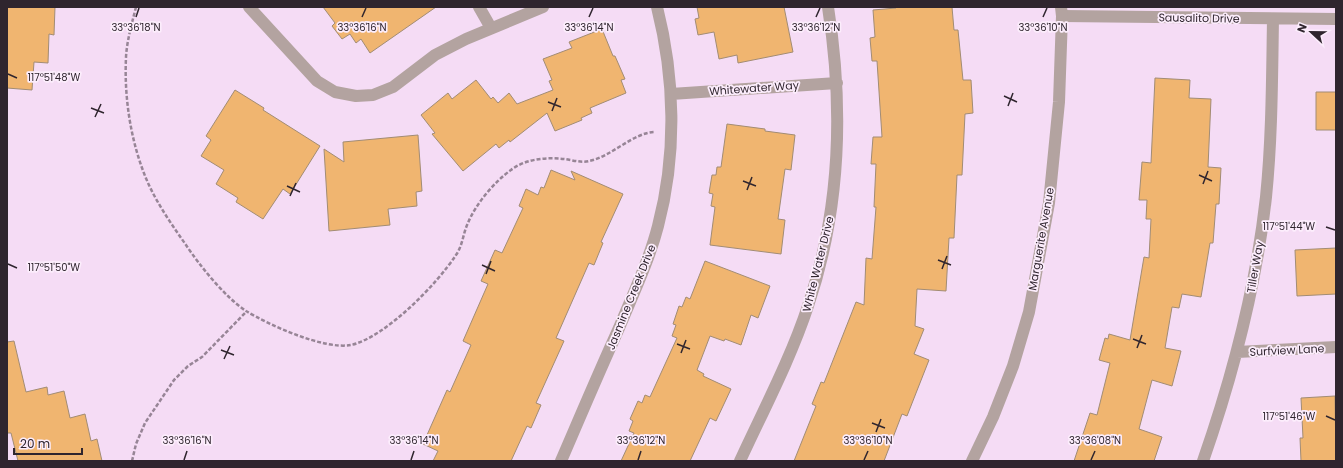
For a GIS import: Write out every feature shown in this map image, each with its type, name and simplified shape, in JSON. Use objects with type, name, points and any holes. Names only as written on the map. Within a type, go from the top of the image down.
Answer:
[{"type":"street","points":[[249,7],[317,81],[335,92],[356,96],[374,95],[394,87],[435,55],[490,28],[543,7]]},
{"type":"street","points":[[479,7],[490,28]]},
{"type":"street","name":"Jasmine Creek Drive","points":[[561,461],[645,268],[658,226],[667,182],[671,131],[671,94],[665,43],[657,7]]},
{"type":"street","name":"White Water Drive","points":[[740,461],[798,335],[826,243],[838,147],[837,83],[833,39],[828,7]]},
{"type":"street","name":"Sausalito Drive","points":[[1062,12],[1272,19],[1336,19]]},
{"type":"street","name":"Marguerite Avenue","points":[[972,461],[993,418],[1013,366],[1029,312],[1049,203],[1059,102],[1062,12]]},
{"type":"street","name":"Tiller Way","points":[[1203,461],[1222,407],[1237,352],[1252,287],[1266,197],[1270,144],[1272,19]]},
{"type":"street","name":"Whitewater Way","points":[[671,94],[837,83]]},
{"type":"street","name":"Surfview Lane","points":[[1237,352],[1336,347]]},
{"type":"path","points":[[136,7],[126,55],[126,81],[129,112],[136,151],[148,184],[159,204],[190,251],[231,298],[247,311],[310,340],[341,346],[358,342],[377,332],[404,313],[421,297],[458,253],[464,238],[467,223],[476,207],[491,188],[510,170],[524,162],[551,158],[589,161],[608,153],[647,132],[671,131]]},
{"type":"path","points":[[132,461],[136,444],[145,423],[174,380],[188,366],[202,357],[247,311]]},
{"type":"building","points":[[7,7],[55,7],[54,35],[49,34],[48,63],[34,62],[32,90],[7,88]]},
{"type":"building","points":[[323,7],[436,7],[370,53],[361,39],[356,43],[350,34],[342,39],[332,26],[335,23]]},
{"type":"building","points":[[697,7],[784,7],[793,52],[738,63],[737,55],[719,59],[714,32],[698,35],[695,19],[699,18]]},
{"type":"building","points":[[896,7],[952,7],[954,30],[958,30],[963,80],[971,80],[973,113],[965,114],[962,175],[957,175],[954,238],[949,238],[946,291],[917,289],[915,326],[924,329],[914,354],[929,360],[907,416],[902,414],[884,461],[794,461],[816,406],[812,404],[821,382],[824,383],[856,302],[864,305],[866,258],[872,259],[876,207],[874,207],[876,164],[871,164],[873,137],[882,137],[877,61],[872,61],[870,38],[875,37],[873,10]]},
{"type":"building","points":[[602,29],[613,56],[615,56],[625,79],[621,80],[626,93],[590,108],[592,113],[581,118],[582,120],[555,131],[547,113],[510,142],[509,140],[499,148],[496,144],[463,171],[432,134],[435,133],[421,115],[448,93],[452,99],[476,80],[491,99],[493,97],[498,103],[509,93],[517,104],[553,90],[549,81],[552,80],[543,59],[572,48],[569,42]]},
{"type":"building","points":[[1155,78],[1190,80],[1189,98],[1211,99],[1208,167],[1221,168],[1219,204],[1216,204],[1213,243],[1210,243],[1201,297],[1182,294],[1179,308],[1172,307],[1165,348],[1181,351],[1172,386],[1152,380],[1139,429],[1162,437],[1154,461],[1074,461],[1090,413],[1097,415],[1110,363],[1099,360],[1105,338],[1108,339],[1109,334],[1130,340],[1144,257],[1149,258],[1151,219],[1146,219],[1147,200],[1139,200],[1142,162],[1151,163]]},
{"type":"building","points":[[235,90],[264,108],[263,110],[320,146],[290,194],[283,189],[263,219],[236,202],[238,198],[216,184],[224,170],[201,156],[211,140],[206,136]]},
{"type":"building","points":[[1316,92],[1336,92],[1336,130],[1316,130]]},
{"type":"building","points":[[727,124],[795,135],[791,170],[785,169],[778,219],[785,220],[781,254],[710,245],[715,207],[711,206],[713,194],[709,193],[712,175],[716,175],[717,167],[721,167]]},
{"type":"building","points":[[418,135],[422,191],[416,192],[417,206],[388,209],[390,225],[329,231],[324,149],[344,162],[343,142]]},
{"type":"building","points":[[551,170],[575,180],[571,171],[623,194],[601,242],[603,243],[594,265],[589,263],[556,338],[564,341],[536,403],[541,405],[531,428],[527,426],[511,461],[433,461],[438,451],[423,444],[447,390],[450,392],[471,345],[463,341],[488,284],[481,281],[495,250],[502,253],[523,208],[519,206],[526,189],[538,195],[541,187],[544,188]]},
{"type":"building","points":[[1336,248],[1336,294],[1297,296],[1295,250]]},
{"type":"building","points":[[705,261],[770,286],[758,318],[751,315],[741,345],[725,339],[724,341],[710,336],[697,370],[704,374],[703,376],[731,389],[716,421],[710,418],[690,461],[621,461],[634,433],[629,431],[633,421],[630,419],[638,401],[642,403],[645,395],[650,397],[677,338],[672,336],[676,325],[673,324],[679,306],[682,307],[686,297],[690,299]]},
{"type":"building","points":[[14,341],[26,392],[47,387],[48,395],[64,391],[70,418],[85,414],[91,441],[97,439],[102,461],[18,461],[11,433],[7,433],[7,342]]},
{"type":"building","points":[[1335,396],[1336,461],[1301,461],[1300,438],[1303,438],[1301,398]]}]
